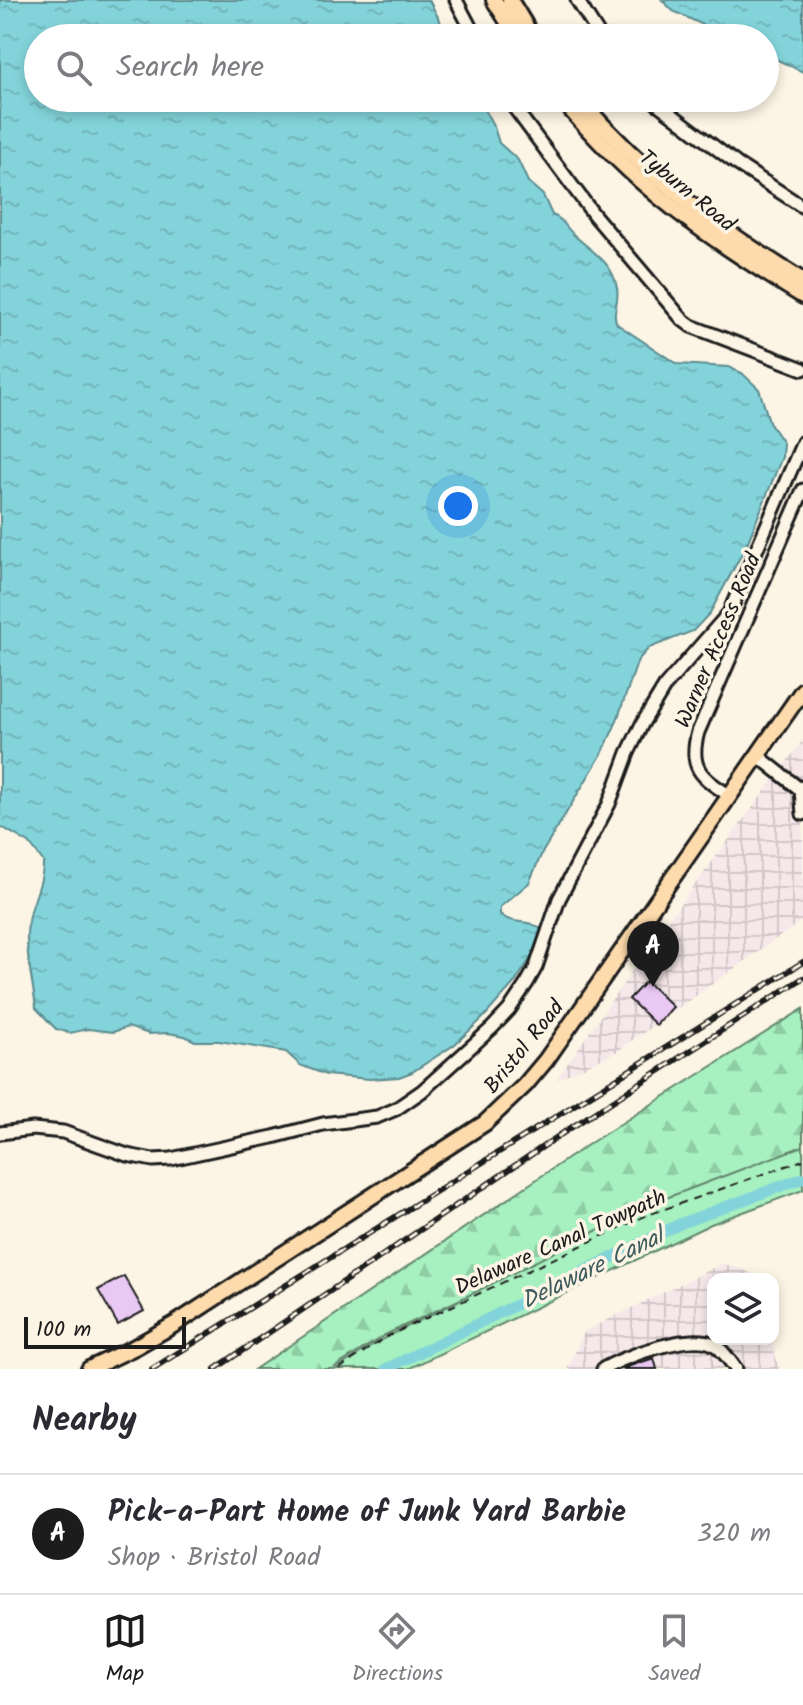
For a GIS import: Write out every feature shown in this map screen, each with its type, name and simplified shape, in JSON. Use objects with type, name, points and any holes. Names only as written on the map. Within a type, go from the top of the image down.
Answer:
[{"type":"main road","points":[[494,0],[509,24]]},
{"type":"main road","points":[[510,0],[525,24]]},
{"type":"main road","name":"Tyburn Road","points":[[573,112],[603,147],[667,205],[722,246],[803,296]]},
{"type":"main road","name":"Tyburn Road","points":[[591,112],[675,195],[729,235],[803,281]]},
{"type":"main road","points":[[788,711],[803,674]]},
{"type":"main road","name":"Bristol Road","points":[[89,1369],[175,1324],[457,1143],[510,1101],[546,1060],[803,690]]},
{"type":"street","points":[[456,0],[469,24]]},
{"type":"street","points":[[577,0],[592,24]]},
{"type":"street","points":[[517,112],[594,215],[683,320],[691,326],[803,369]]},
{"type":"street","points":[[668,112],[737,164],[803,207]]},
{"type":"street","points":[[0,1133],[33,1129],[63,1132],[127,1155],[153,1160],[171,1159],[323,1124],[377,1117],[405,1104],[433,1081],[492,1028],[527,983],[536,967],[559,899],[609,804],[642,724],[665,686],[729,613],[803,442]]},
{"type":"street","name":"Warner Access Road","points":[[730,796],[697,768],[694,746],[803,490]]},
{"type":"street","points":[[757,755],[802,789],[803,814]]},
{"type":"street","points":[[603,1369],[664,1346],[698,1339],[715,1345],[736,1369]]},
{"type":"path","name":"Delaware Canal Towpath","points":[[339,1369],[386,1337],[645,1216],[803,1160]]},
{"type":"shaded area","points":[[803,740],[803,920],[616,1052],[556,1080],[658,934]]},
{"type":"shaded area","points":[[723,1263],[751,1273],[707,1273],[707,1345],[773,1345],[779,1369],[567,1369],[585,1331]]},
{"type":"green space","points":[[803,1009],[803,1155],[642,1213],[385,1335],[332,1369],[255,1369],[595,1140]]},
{"type":"green space","points":[[803,1146],[803,1190],[711,1224],[408,1369],[336,1369],[377,1342],[645,1206]]},
{"type":"water","points":[[0,0],[429,0],[442,24],[24,24],[24,112],[486,112],[499,143],[518,160],[528,182],[543,195],[552,215],[562,221],[611,271],[618,293],[617,324],[677,364],[729,367],[742,373],[759,389],[770,424],[783,443],[782,457],[747,544],[710,613],[693,631],[649,648],[638,660],[603,752],[542,853],[529,883],[500,907],[500,914],[505,918],[532,924],[542,930],[530,959],[516,981],[454,1045],[399,1077],[370,1079],[326,1075],[300,1065],[286,1052],[219,1041],[195,1041],[168,1033],[149,1034],[128,1027],[113,1032],[88,1029],[70,1033],[56,1029],[36,1008],[28,955],[27,934],[42,877],[43,861],[29,843],[0,826]]},
{"type":"water","points":[[662,0],[803,0],[803,72],[779,61],[779,24],[701,24],[673,11]]},
{"type":"building","points":[[646,981],[673,1007],[656,1025],[629,999]]},
{"type":"building","points":[[124,1276],[144,1311],[118,1325],[98,1290]]},
{"type":"building","points":[[654,1358],[657,1369],[623,1369],[630,1366]]},
{"type":"waterway","name":"Delaware Canal","points":[[386,1369],[682,1223],[803,1178]]},
{"type":"railway","points":[[152,1369],[803,962]]},
{"type":"railway","points":[[215,1369],[569,1129],[803,978]]},
{"type":"place","name":"Pick-a-Part Home of Junk Yard Barbie","points":[[653,987]]}]
